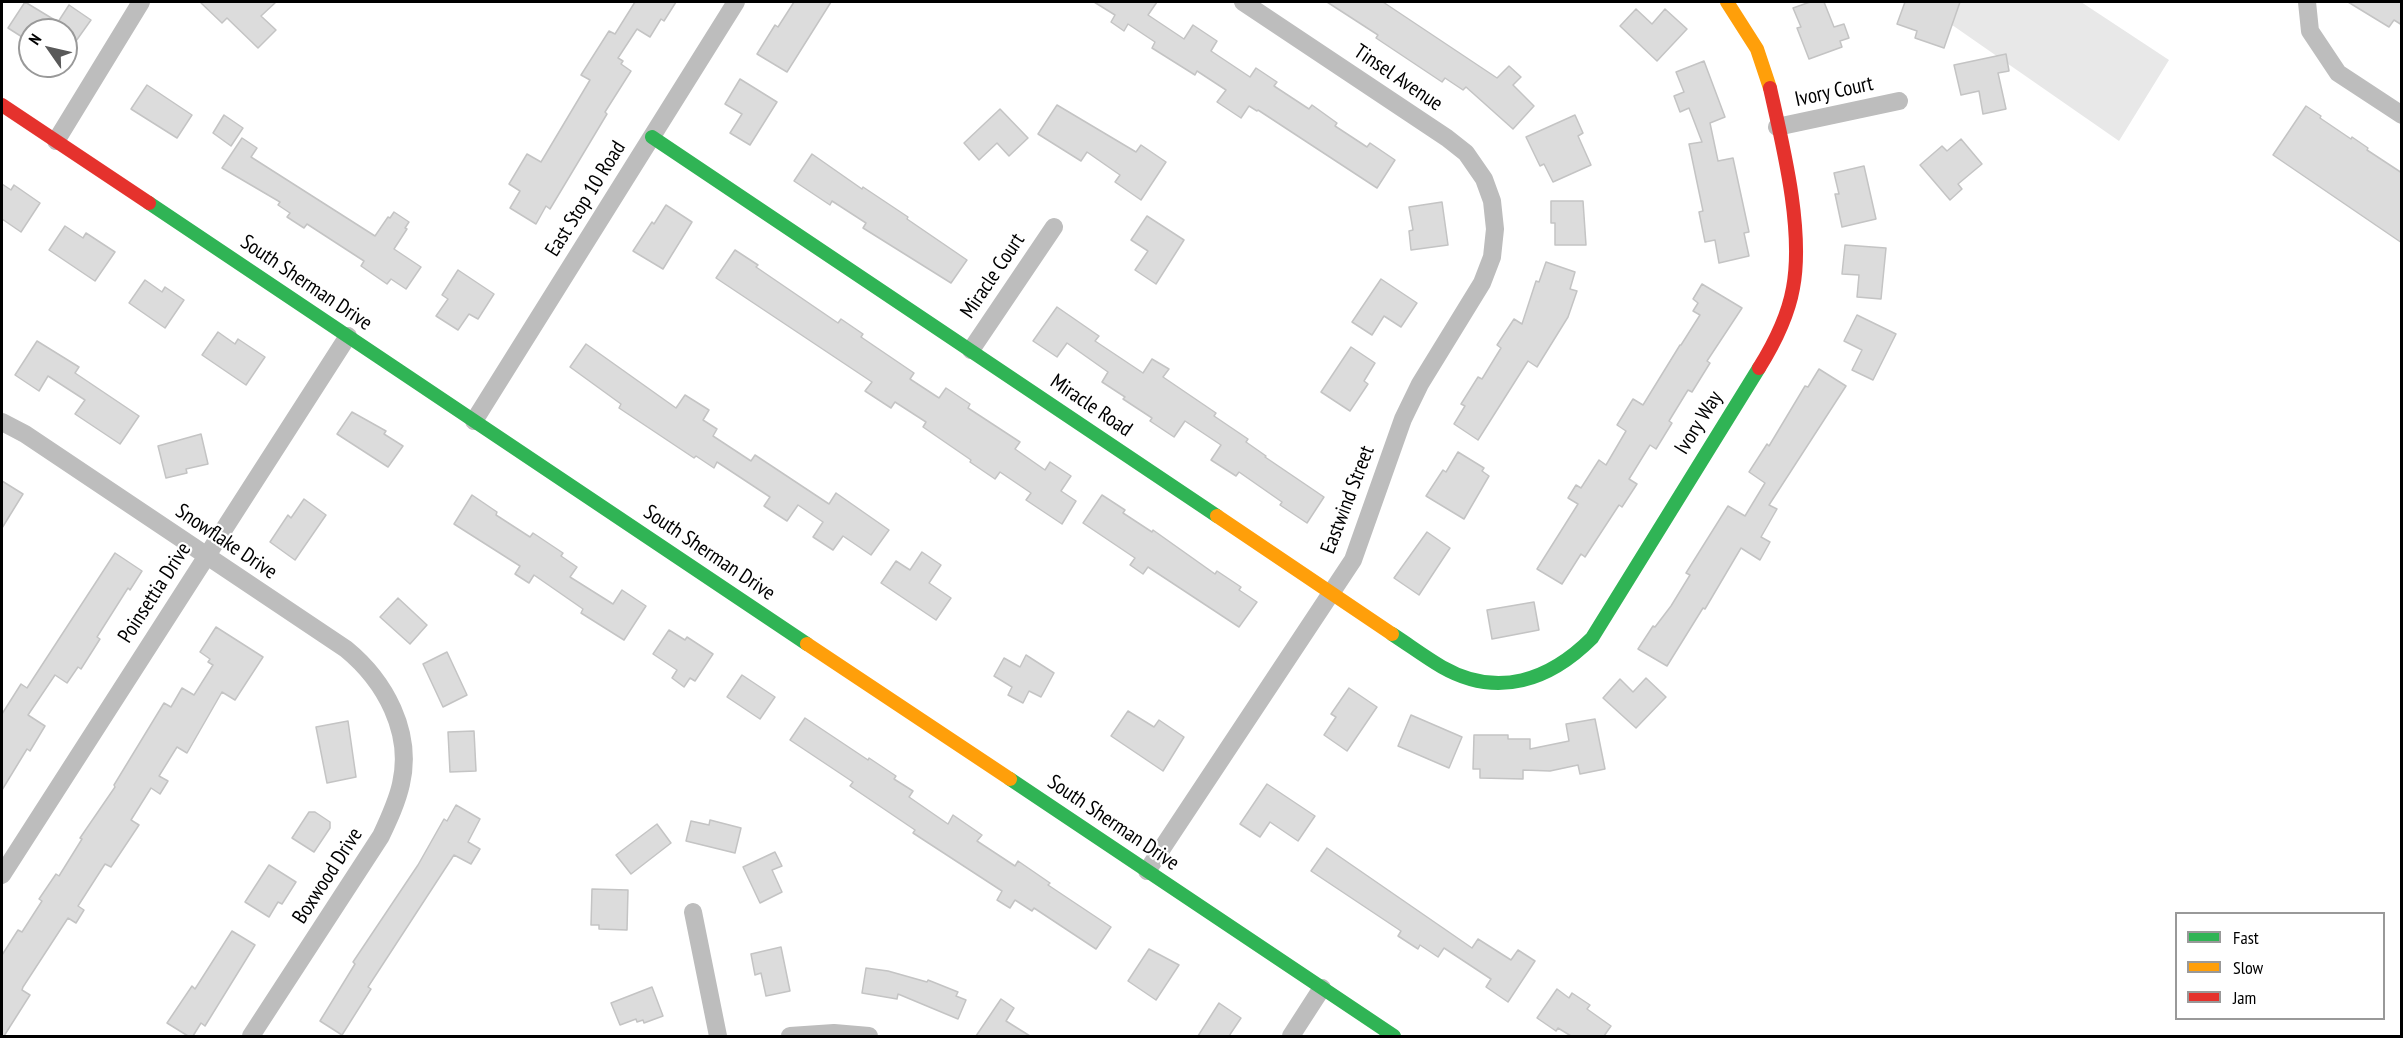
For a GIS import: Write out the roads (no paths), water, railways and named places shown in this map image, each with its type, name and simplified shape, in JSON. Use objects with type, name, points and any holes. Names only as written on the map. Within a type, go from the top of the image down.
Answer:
[{"type":"street","points":[[56,141],[141,2]]},
{"type":"street","name":"East Stop 10 Road","points":[[474,421],[736,2]]},
{"type":"street","name":"Tinsel Avenue","points":[[1243,2],[1459,147],[1471,159],[1484,179],[1492,201],[1494,219]]},
{"type":"street","name":"Ivory Way","points":[[1516,682],[1555,671],[1572,660],[1592,638],[1775,341],[1783,324],[1793,289],[1797,252],[1796,225],[1771,94],[1760,57],[1748,32],[1727,2]]},
{"type":"street","points":[[2307,2],[2310,31],[2338,74],[2402,115]]},
{"type":"street","name":"Ivory Court","points":[[1777,127],[1899,101]]},
{"type":"street","name":"South Sherman Drive","points":[[2,105],[1394,1036]]},
{"type":"street","name":"Miracle Road","points":[[652,137],[1443,668],[1479,682],[1516,682]]},
{"type":"street","name":"Eastwind Street","points":[[1147,871],[1358,550],[1403,419],[1420,384],[1482,283],[1492,256],[1494,219]]},
{"type":"street","name":"Miracle Court","points":[[971,350],[1054,227]]},
{"type":"street","name":"Poinsettia Drive","points":[[2,875],[348,336]]},
{"type":"street","name":"Snowflake Drive","points":[[2,422],[25,434],[353,655],[378,683],[388,699],[399,726]]},
{"type":"street","name":"Boxwood Drive","points":[[251,1036],[381,836],[393,810],[403,773],[399,726]]},
{"type":"street","points":[[693,912],[718,1036]]},
{"type":"street","points":[[1291,1036],[1322,988]]},
{"type":"street","points":[[790,1036],[834,1033],[870,1036]]}]
